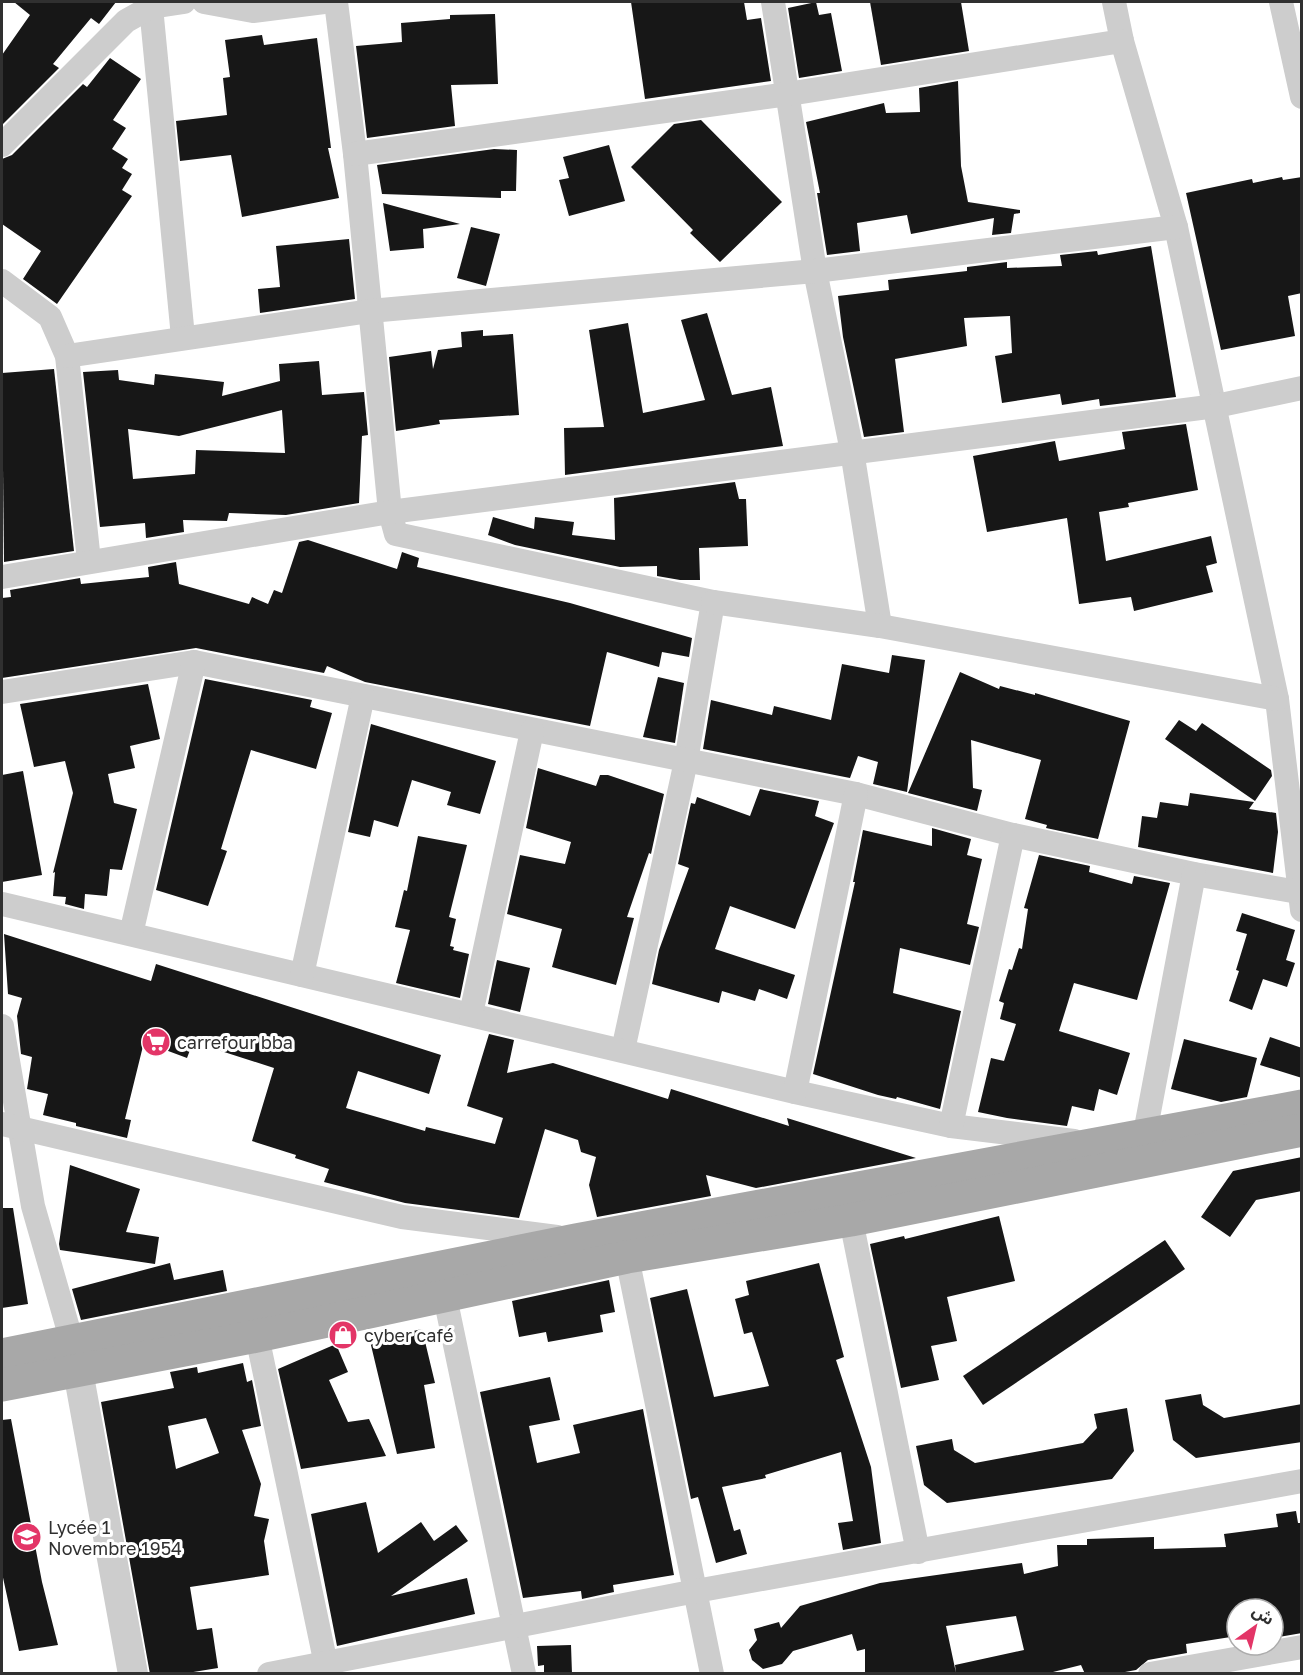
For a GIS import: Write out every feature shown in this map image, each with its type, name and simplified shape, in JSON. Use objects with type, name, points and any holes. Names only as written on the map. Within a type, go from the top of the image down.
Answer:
[{"type":"main road","points":[[2,1355],[72,1339],[576,1240],[1145,1133],[1302,1106]]},
{"type":"main road","points":[[2,1385],[257,1336],[627,1257],[852,1220],[1302,1130]]},
{"type":"street","points":[[2,145],[126,21],[151,7],[184,2]]},
{"type":"street","points":[[204,2],[247,6],[324,2]]},
{"type":"street","points":[[336,2],[355,154],[390,512],[396,534],[713,602],[880,627],[1277,699]]},
{"type":"street","points":[[774,2],[814,271],[852,451],[880,627]]},
{"type":"street","points":[[2,692],[194,662],[856,794],[1013,835],[1194,874],[1300,901],[1277,699],[1176,227],[1122,41],[1114,2]]},
{"type":"street","points":[[1281,2],[1302,97]]},
{"type":"street","points":[[151,7],[183,337]]},
{"type":"street","points":[[355,154],[788,94],[1122,41]]},
{"type":"street","points":[[68,356],[183,337],[370,311],[814,271],[1176,227]]},
{"type":"street","points":[[2,281],[50,317],[68,356],[89,561]]},
{"type":"street","points":[[2,577],[390,512],[1216,406],[1302,388]]},
{"type":"street","points":[[623,1050],[686,761],[713,602]]},
{"type":"street","points":[[131,934],[194,662]]},
{"type":"street","points":[[302,975],[363,696]]},
{"type":"street","points":[[471,1014],[532,731]]},
{"type":"street","points":[[795,1092],[856,794]]},
{"type":"street","points":[[951,1126],[1013,835]]},
{"type":"street","points":[[1145,1133],[1194,874]]},
{"type":"street","points":[[2,904],[795,1092],[951,1126],[1094,1143]]},
{"type":"street","points":[[2,1026],[11,1126],[72,1339],[134,1674]]},
{"type":"street","points":[[11,1126],[402,1217],[576,1240]]},
{"type":"street","points":[[852,1220],[918,1552]]},
{"type":"street","points":[[627,1257],[712,1674]]},
{"type":"street","points":[[445,1297],[524,1674]]},
{"type":"street","points":[[257,1336],[327,1669]]},
{"type":"street","points":[[269,1674],[327,1669],[514,1626],[1302,1481]]},
{"type":"street","points":[[1150,1674],[1302,1647]]},
{"type":"building","points":[[14,2],[116,2],[99,24],[91,18],[53,64],[59,68],[2,125],[2,55],[30,15]]},
{"type":"building","points":[[631,2],[744,2],[747,20],[761,18],[771,81],[645,99]]},
{"type":"building","points":[[816,2],[819,15],[831,13],[842,71],[799,78],[788,8]]},
{"type":"building","points":[[870,2],[961,2],[969,51],[881,65]]},
{"type":"building","points":[[495,14],[498,84],[451,85],[455,126],[367,138],[356,46],[402,42],[401,23],[450,19],[450,15]]},
{"type":"building","points":[[262,35],[264,45],[317,38],[331,148],[328,148],[339,198],[242,217],[231,155],[180,161],[176,121],[227,115],[223,78],[230,77],[225,40]]},
{"type":"building","points":[[110,58],[141,79],[113,120],[126,128],[112,149],[128,159],[122,168],[132,174],[122,190],[132,196],[57,304],[23,279],[41,251],[2,224],[2,159],[12,155],[83,84],[87,87]]},
{"type":"building","points":[[958,81],[961,166],[968,202],[1020,210],[1020,213],[1014,214],[1011,233],[992,235],[994,218],[911,234],[907,215],[857,223],[860,251],[827,255],[817,193],[820,193],[806,122],[884,103],[886,113],[920,112],[919,88]]},
{"type":"building","points":[[701,120],[782,202],[720,262],[690,233],[693,230],[631,167],[674,124]]},
{"type":"building","points":[[609,145],[625,201],[569,216],[559,180],[569,178],[563,157]]},
{"type":"building","points":[[494,149],[517,150],[516,191],[501,191],[501,198],[382,194],[377,165]]},
{"type":"building","points":[[1282,177],[1283,180],[1302,177],[1302,293],[1288,296],[1295,336],[1221,350],[1186,193],[1252,179],[1253,183]]},
{"type":"building","points":[[383,203],[460,224],[423,229],[424,248],[390,251]]},
{"type":"building","points":[[471,227],[500,234],[486,286],[457,278]]},
{"type":"building","points":[[349,239],[355,299],[260,313],[258,289],[280,287],[276,246]]},
{"type":"building","points":[[1151,246],[1176,397],[1100,406],[1099,399],[1062,405],[1060,394],[1002,403],[995,356],[1012,353],[1010,316],[964,318],[967,346],[895,359],[904,432],[864,437],[843,337],[838,296],[889,290],[888,280],[967,271],[967,267],[1007,262],[1007,268],[1062,266],[1060,255],[1097,251],[1098,255]]},
{"type":"building","points":[[707,313],[732,395],[771,387],[783,446],[565,475],[564,428],[604,427],[589,330],[628,323],[643,413],[705,400],[681,320]]},
{"type":"building","points":[[483,330],[483,336],[513,334],[519,415],[439,420],[440,424],[396,431],[389,357],[431,351],[433,369],[438,350],[462,347],[461,332]]},
{"type":"building","points":[[319,361],[322,395],[364,392],[368,435],[362,436],[359,503],[286,515],[229,513],[227,521],[183,520],[184,532],[146,538],[145,523],[100,527],[83,372],[118,370],[119,380],[154,385],[155,374],[224,382],[222,396],[280,381],[279,364]],"holes":[[[282,410],[285,453],[196,450],[195,474],[133,479],[128,429],[179,436]]]},
{"type":"building","points":[[54,369],[74,551],[4,562],[2,373]]},
{"type":"building","points":[[1186,424],[1198,490],[1128,503],[1129,507],[1099,512],[1106,561],[1211,536],[1217,563],[1206,566],[1213,592],[1134,611],[1131,597],[1079,604],[1067,518],[987,532],[973,456],[1055,441],[1059,461],[1125,449],[1122,432]]},
{"type":"building","points":[[735,482],[739,499],[746,499],[748,546],[699,548],[700,580],[680,580],[657,576],[657,566],[620,567],[515,545],[488,535],[493,517],[534,529],[535,517],[574,522],[572,535],[615,540],[614,498]]},
{"type":"building","points":[[308,540],[397,569],[402,552],[419,558],[417,567],[570,603],[692,638],[689,657],[662,652],[659,667],[607,652],[590,726],[365,682],[327,666],[324,673],[196,648],[2,678],[2,598],[11,597],[10,590],[80,578],[81,584],[149,577],[148,567],[176,562],[179,584],[249,604],[252,597],[268,604],[274,590],[282,593],[299,542]]},
{"type":"building","points":[[892,655],[925,660],[907,792],[873,784],[878,762],[858,756],[850,778],[703,749],[711,700],[772,715],[774,706],[831,720],[842,664],[889,673]]},
{"type":"building","points":[[960,672],[999,689],[1000,686],[1035,695],[1035,693],[1130,721],[1098,839],[1046,828],[1047,825],[1025,819],[1041,760],[971,740],[973,788],[982,790],[977,811],[908,793]]},
{"type":"building","points":[[658,677],[684,683],[675,743],[643,737]]},
{"type":"building","points":[[205,679],[312,700],[310,707],[332,713],[316,769],[251,750],[221,849],[227,851],[208,906],[156,890]]},
{"type":"building","points":[[148,684],[160,739],[130,746],[135,768],[108,774],[114,803],[137,809],[122,870],[110,869],[107,896],[85,894],[84,909],[65,904],[66,897],[53,896],[55,872],[53,873],[73,793],[65,761],[34,767],[20,704]]},
{"type":"building","points":[[1179,720],[1196,731],[1202,723],[1271,770],[1272,776],[1255,801],[1165,739]]},
{"type":"building","points":[[371,724],[496,761],[480,814],[447,805],[451,792],[412,780],[398,827],[374,820],[370,837],[348,832]]},
{"type":"building","points":[[538,768],[596,786],[600,775],[608,775],[664,794],[651,854],[649,853],[627,917],[634,918],[616,985],[552,967],[562,929],[507,914],[520,855],[565,864],[571,842],[526,828]]},
{"type":"building","points":[[23,771],[42,875],[2,882],[2,775]]},
{"type":"building","points":[[760,789],[819,801],[815,816],[834,823],[795,929],[730,906],[715,949],[795,975],[787,999],[759,989],[755,1001],[722,991],[719,1003],[652,984],[659,950],[689,868],[678,864],[691,803],[695,804],[697,797],[750,816]]},
{"type":"building","points":[[1190,793],[1254,802],[1249,809],[1276,813],[1278,832],[1273,873],[1138,847],[1142,816],[1157,818],[1160,802],[1188,806]]},
{"type":"building","points":[[932,828],[971,839],[967,855],[982,859],[967,924],[979,927],[970,965],[900,948],[893,993],[961,1011],[940,1109],[897,1097],[896,1099],[878,1095],[813,1074],[855,882],[853,882],[863,830],[932,846]]},
{"type":"building","points":[[418,836],[467,845],[449,917],[456,919],[450,946],[454,947],[453,950],[469,954],[460,998],[396,983],[410,930],[395,927],[404,890],[407,891]]},
{"type":"building","points":[[1039,855],[1090,866],[1089,872],[1132,884],[1134,876],[1170,883],[1137,1000],[1074,983],[1059,1031],[1130,1053],[1117,1095],[1099,1089],[1094,1111],[1072,1106],[1067,1126],[978,1112],[991,1058],[1004,1061],[1016,1024],[1000,1019],[1004,1003],[999,1001],[1009,969],[1012,970],[1019,948],[1022,949],[1028,909],[1024,908]]},
{"type":"building","points":[[1242,913],[1295,930],[1286,960],[1295,963],[1287,987],[1263,979],[1252,1010],[1229,1001],[1239,971],[1236,970],[1247,934],[1236,931]]},
{"type":"building","points":[[4,934],[151,981],[156,964],[441,1055],[429,1094],[358,1071],[346,1108],[425,1131],[426,1127],[495,1144],[503,1118],[467,1106],[489,1034],[514,1040],[507,1073],[553,1063],[668,1099],[671,1089],[789,1126],[787,1118],[916,1158],[756,1188],[706,1175],[711,1196],[597,1217],[589,1185],[596,1157],[581,1152],[578,1140],[545,1129],[519,1218],[405,1203],[324,1182],[329,1169],[295,1158],[296,1155],[252,1141],[274,1068],[193,1042],[187,1058],[144,1042],[125,1119],[131,1120],[127,1138],[76,1126],[76,1123],[43,1115],[48,1094],[27,1089],[32,1057],[21,1054],[17,1016],[22,998],[8,994]]},
{"type":"building","points":[[497,960],[530,968],[520,1012],[488,1004]]},
{"type":"building","points":[[1270,1037],[1302,1048],[1302,1078],[1260,1065]]},
{"type":"building","points":[[1184,1039],[1257,1058],[1247,1097],[1221,1102],[1171,1089]]},
{"type":"building","points":[[1302,1157],[1302,1191],[1256,1200],[1230,1237],[1201,1217],[1233,1171]]},
{"type":"building","points":[[70,1165],[140,1189],[126,1232],[159,1237],[155,1264],[60,1250]]},
{"type":"building","points":[[2,1208],[13,1208],[28,1304],[2,1308]]},
{"type":"building","points":[[999,1216],[1015,1281],[947,1297],[957,1341],[931,1346],[939,1380],[901,1388],[870,1244],[904,1236],[905,1239]]},
{"type":"building","points":[[1165,1240],[1185,1269],[983,1405],[963,1376]]},
{"type":"building","points":[[170,1263],[174,1280],[223,1270],[227,1291],[81,1320],[72,1289]]},
{"type":"building","points":[[819,1263],[844,1357],[836,1360],[871,1467],[881,1543],[843,1550],[838,1523],[853,1521],[841,1452],[765,1475],[766,1478],[722,1487],[734,1531],[740,1529],[747,1554],[716,1563],[698,1497],[691,1499],[650,1298],[687,1289],[714,1397],[769,1386],[752,1332],[744,1334],[735,1299],[749,1295],[746,1281]]},
{"type":"building","points":[[609,1280],[615,1312],[600,1315],[603,1332],[548,1342],[546,1332],[519,1337],[512,1301]]},
{"type":"building","points":[[422,1329],[435,1383],[424,1385],[435,1448],[397,1454],[370,1341]]},
{"type":"building","points":[[336,1344],[348,1372],[329,1380],[348,1422],[369,1419],[386,1456],[301,1469],[278,1369]]},
{"type":"building","points":[[243,1363],[247,1382],[252,1380],[261,1426],[242,1430],[261,1484],[254,1516],[269,1519],[264,1541],[269,1575],[190,1587],[197,1630],[212,1628],[218,1668],[181,1674],[150,1674],[101,1402],[174,1388],[170,1372],[197,1367],[198,1373]],"holes":[[[206,1418],[219,1453],[176,1469],[168,1426]]]},
{"type":"building","points":[[550,1377],[560,1420],[529,1426],[537,1463],[580,1453],[573,1425],[643,1409],[674,1575],[613,1585],[614,1592],[582,1599],[581,1591],[523,1598],[480,1392]]},
{"type":"building","points":[[1201,1394],[1203,1405],[1224,1418],[1302,1404],[1302,1442],[1196,1458],[1173,1440],[1165,1400]]},
{"type":"building","points":[[1127,1408],[1134,1451],[1112,1479],[947,1503],[924,1485],[916,1446],[952,1439],[954,1450],[975,1463],[1083,1443],[1097,1428],[1094,1414]]},
{"type":"building","points":[[11,1419],[42,1582],[58,1645],[19,1651],[2,1573],[2,1420]]},
{"type":"building","points":[[366,1502],[378,1553],[421,1522],[434,1541],[456,1525],[468,1541],[391,1596],[467,1578],[475,1614],[337,1646],[311,1514]]},
{"type":"building","points":[[1296,1511],[1298,1523],[1302,1523],[1302,1633],[1285,1636],[1285,1597],[1225,1597],[1225,1638],[1186,1644],[1187,1653],[1148,1660],[1136,1670],[1114,1674],[1085,1674],[1081,1665],[1045,1674],[865,1674],[865,1649],[857,1651],[852,1634],[793,1651],[782,1664],[763,1669],[752,1660],[749,1650],[757,1640],[754,1629],[779,1622],[781,1628],[800,1606],[880,1583],[1022,1563],[1024,1574],[1058,1566],[1057,1545],[1087,1545],[1087,1539],[1154,1537],[1154,1549],[1226,1547],[1224,1534],[1278,1527],[1276,1514]],"holes":[[[1016,1616],[1024,1650],[955,1665],[956,1673],[946,1626]]]},
{"type":"building","points":[[571,1645],[572,1674],[544,1674],[544,1665],[538,1666],[537,1646]]},
{"type":"place","name":"carrefour bba","points":[[156,1042]]},
{"type":"place","name":"cyber café","points":[[343,1335]]},
{"type":"place","name":"Lycée 1 Novembre 1954","points":[[27,1537]]}]
